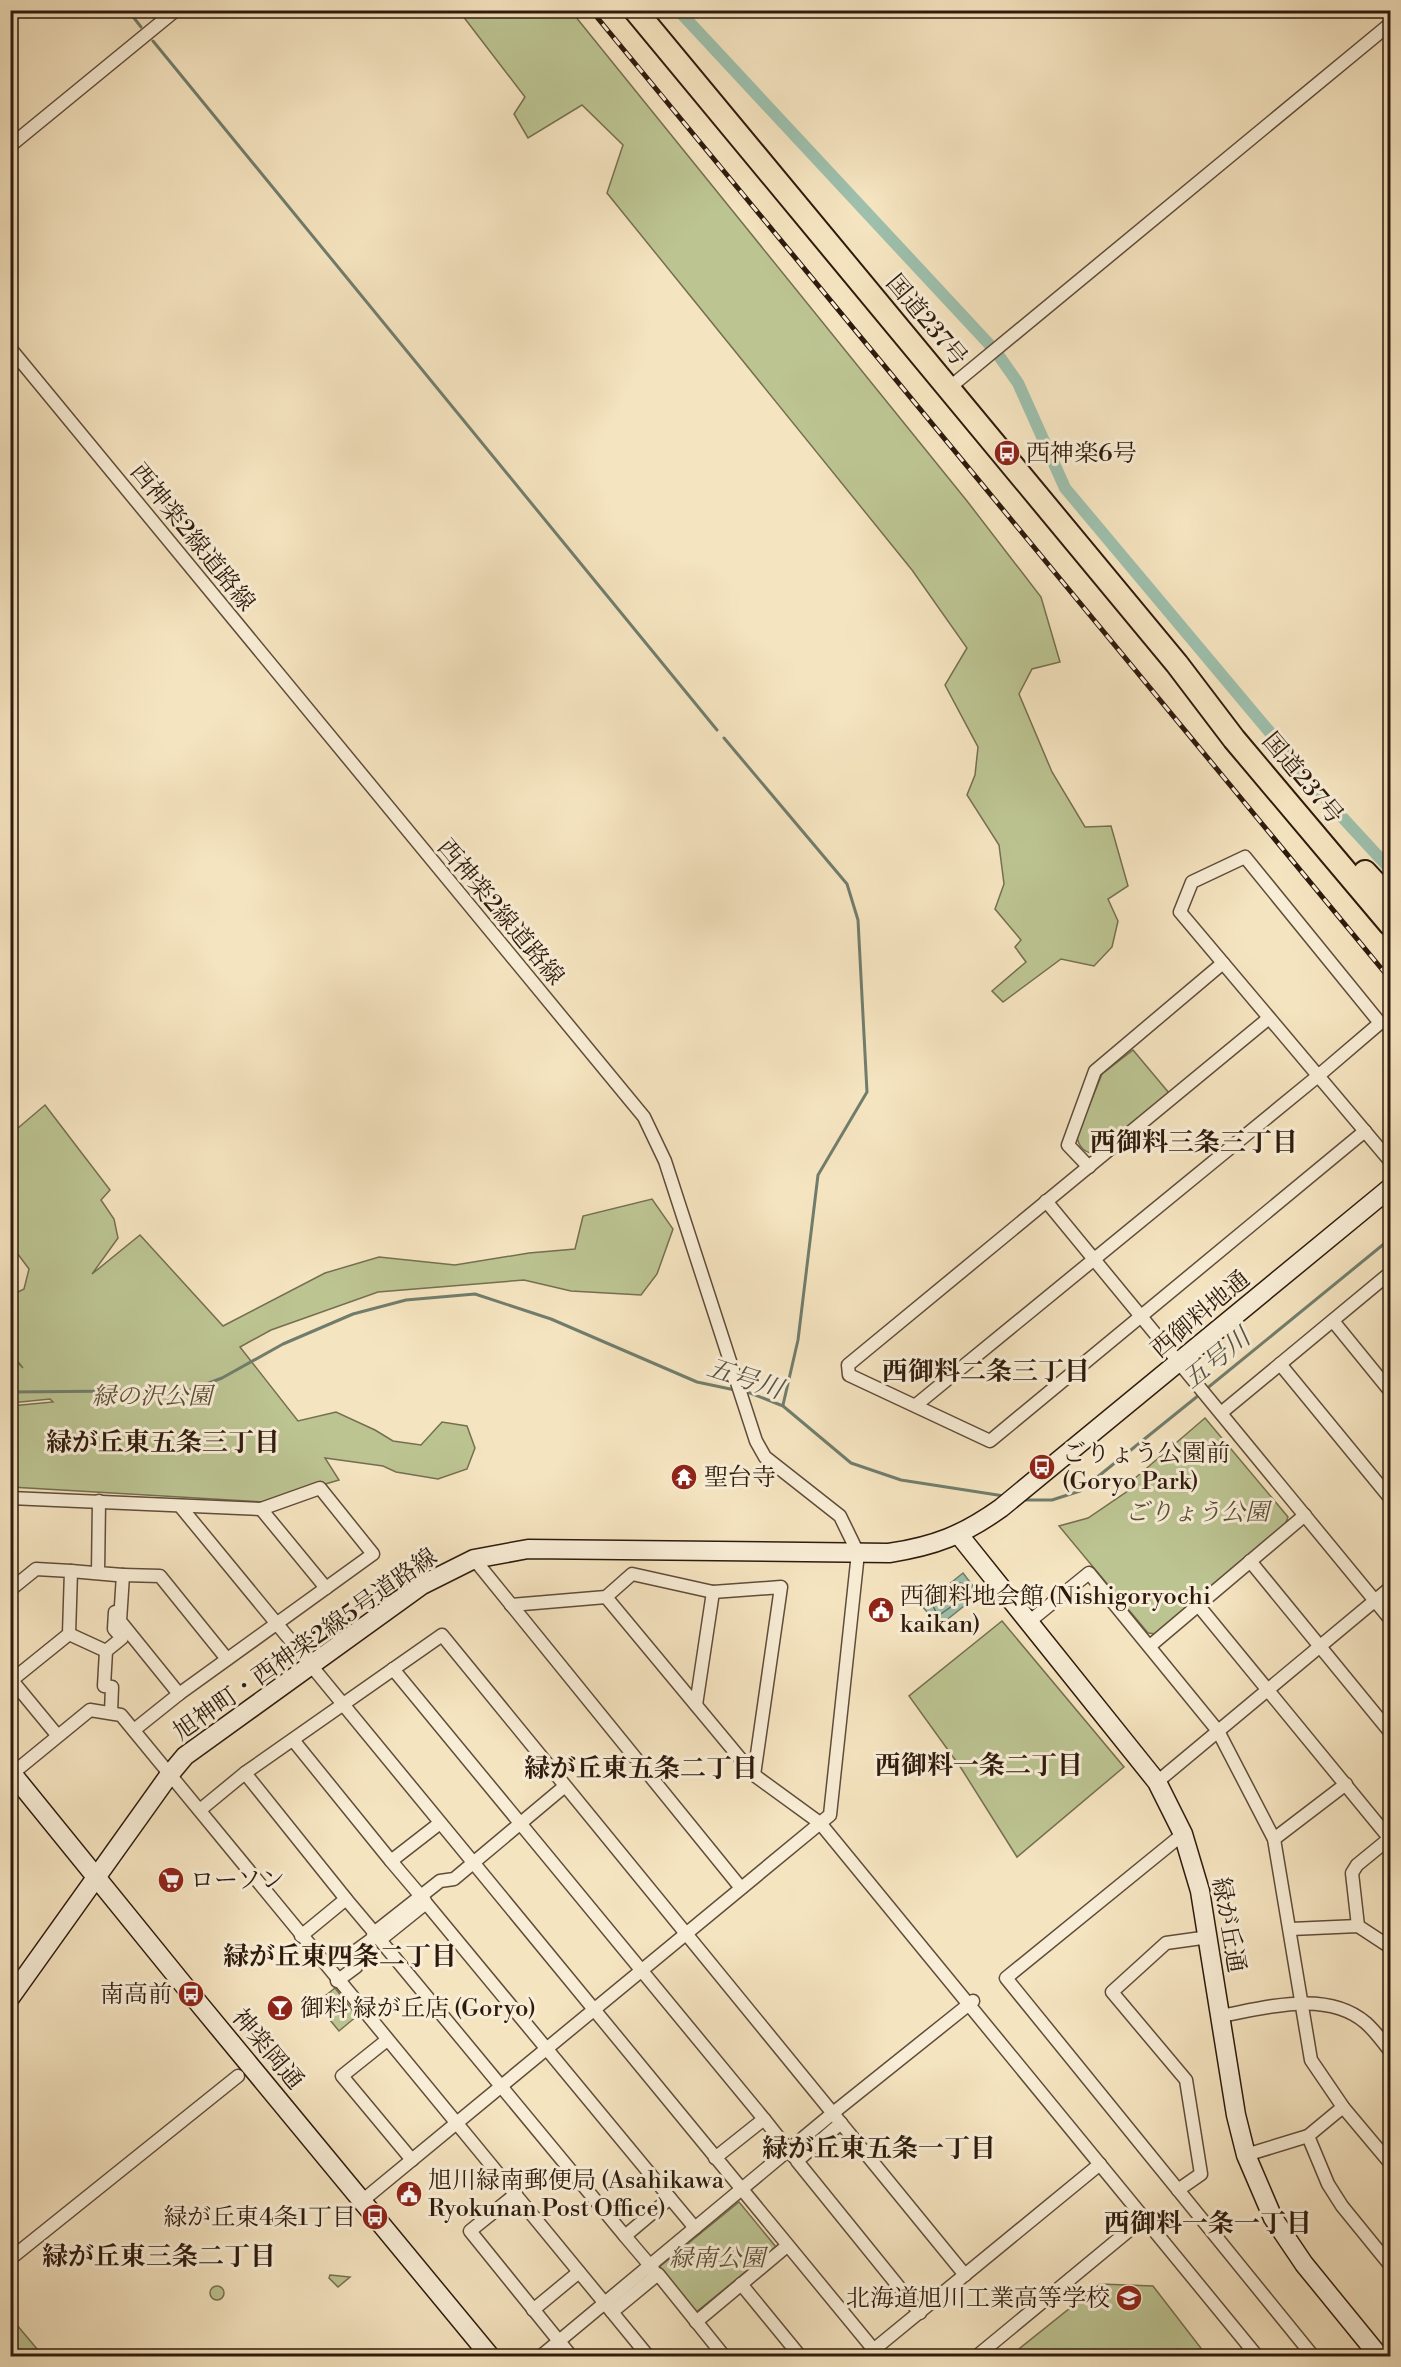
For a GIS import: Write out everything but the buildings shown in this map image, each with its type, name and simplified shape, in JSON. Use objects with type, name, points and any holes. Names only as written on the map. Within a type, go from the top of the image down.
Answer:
[{"type":"highway","name":"国道237号","points":[[635,10],[1177,664],[1388,910]]},
{"type":"street","points":[[10,146],[176,10]]},
{"type":"street","points":[[949,388],[1390,24]]},
{"type":"street","name":"西神楽2線道路線","points":[[10,348],[644,1117],[665,1161],[756,1441],[765,1457],[840,1516],[858,1553]]},
{"type":"street","points":[[916,1405],[1318,1076],[1380,1023],[1245,857],[1192,882],[1180,912],[1269,1018],[1318,1076],[1365,1131],[1390,1161]]},
{"type":"street","points":[[1089,1167],[1068,1144],[1095,1071],[1223,963]]},
{"type":"street","points":[[1269,1018],[848,1365],[849,1375],[990,1441],[1365,1131]]},
{"type":"street","name":"西御料地通","points":[[959,1535],[1001,1508],[1040,1477],[1390,1188]]},
{"type":"street","points":[[1047,1201],[1390,1619]]},
{"type":"street","points":[[1221,1413],[1388,1279]]},
{"type":"street","points":[[1333,1321],[1390,1391]]},
{"type":"street","points":[[1280,1364],[1390,1498]]},
{"type":"street","points":[[10,1498],[261,1509],[320,1488],[373,1554],[179,1694],[134,1730]]},
{"type":"street","points":[[98,1573],[99,1501]]},
{"type":"street","points":[[180,1506],[742,2190],[873,2354],[1100,2164]]},
{"type":"street","points":[[261,1509],[326,1588]]},
{"type":"street","points":[[1150,1646],[1305,1515]]},
{"type":"street","name":"旭神町・西神楽2線5号道路線","points":[[10,1998],[170,1774],[203,1741],[423,1585],[474,1559],[528,1549],[889,1553],[919,1548],[959,1535]]},
{"type":"street","name":"緑が丘通","points":[[959,1535],[1157,1782],[1183,1834],[1194,1863],[1246,2155],[1259,2190],[1278,2226],[1304,2264],[1379,2356]]},
{"type":"street","points":[[362,2201],[830,1815],[858,1553]]},
{"type":"street","points":[[474,1559],[741,1888]]},
{"type":"street","points":[[1250,1562],[1390,1732]]},
{"type":"street","points":[[10,1590],[36,1569],[160,1576],[227,1659]]},
{"type":"street","points":[[69,1634],[70,1571]]},
{"type":"street","points":[[1030,1622],[1089,1573],[1218,1731],[1274,1839],[1311,2060],[1343,2107],[1390,2163]]},
{"type":"street","points":[[511,1605],[606,1597],[632,1574],[713,1592],[781,1587],[754,1775]]},
{"type":"street","points":[[111,1713],[112,1687],[104,1686],[106,1651],[122,1638],[114,1629],[120,1575]]},
{"type":"street","points":[[120,1575],[120,1622],[179,1694]]},
{"type":"street","points":[[1157,1782],[1390,1588]]},
{"type":"street","points":[[696,1706],[713,1592]]},
{"type":"street","points":[[606,1597],[754,1775],[820,1823],[971,2002],[1257,2356]]},
{"type":"street","points":[[1198,1605],[1390,1838],[1357,1865],[1352,1873],[1358,1926]]},
{"type":"street","points":[[69,1634],[106,1651]]},
{"type":"street","points":[[57,1735],[11,1679],[69,1634]]},
{"type":"street","points":[[200,1810],[244,1773],[442,1635],[965,2275]]},
{"type":"street","points":[[393,1669],[920,2313]]},
{"type":"street","points":[[12,1772],[90,1710],[121,1715],[337,1981],[516,2194],[648,2356]]},
{"type":"street","points":[[293,1740],[695,2228]]},
{"type":"street","name":"神楽岡通","points":[[12,1772],[490,2356]]},
{"type":"street","points":[[244,1773],[724,2356]]},
{"type":"street","points":[[1274,1839],[1346,1784]]},
{"type":"street","points":[[337,1981],[356,1967],[357,1950],[423,1900],[440,1881],[454,1879],[565,1786]]},
{"type":"street","points":[[392,1861],[440,1822]]},
{"type":"street","points":[[1183,1834],[1006,1978],[1313,2356]]},
{"type":"street","points":[[301,1936],[346,1899]]},
{"type":"street","points":[[1290,1929],[1358,1926],[1390,1947]]},
{"type":"street","points":[[1178,2190],[1201,2174],[1186,2080],[1112,1992],[1166,1942],[1209,1937]]},
{"type":"street","points":[[793,2156],[833,2113],[971,2002]]},
{"type":"street","points":[[1220,2016],[1301,2003],[1335,2007],[1366,2023],[1390,2051]]},
{"type":"street","points":[[387,2040],[342,2076],[411,2160]]},
{"type":"street","points":[[10,2259],[237,2076]]},
{"type":"street","points":[[1246,2155],[1308,2136],[1343,2107]]},
{"type":"street","points":[[715,2157],[764,2120]]},
{"type":"street","points":[[541,2356],[608,2308],[654,2269],[695,2228],[742,2190],[841,2123]]},
{"type":"street","points":[[1308,2136],[1333,2191],[1390,2265]]},
{"type":"street","points":[[516,2194],[470,2231],[571,2356]]},
{"type":"street","points":[[625,2236],[670,2198]]},
{"type":"street","points":[[977,2356],[1144,2218]]},
{"type":"street","points":[[696,2322],[787,2246]]},
{"type":"street","points":[[533,2310],[579,2272]]},
{"type":"street","points":[[741,2284],[800,2356]]},
{"type":"green space","points":[[459,11],[571,11],[967,501],[1041,597],[1060,662],[1032,669],[1019,694],[1052,772],[1085,827],[1111,826],[1128,886],[1108,899],[1118,921],[1112,947],[1094,966],[1061,959],[1003,1002],[992,991],[1026,962],[1015,947],[1021,940],[995,909],[1004,884],[999,845],[967,795],[975,775],[978,747],[945,685],[967,648],[912,570],[607,193],[623,145],[582,105],[528,138],[514,114],[525,97]]},
{"type":"green space","points":[[1133,1050],[1169,1093],[1094,1154],[1087,1152],[1080,1146],[1077,1136],[1102,1074]]},
{"type":"green space","name":"緑の沢公園","points":[[45,1105],[110,1190],[101,1200],[114,1219],[118,1238],[92,1274],[140,1235],[223,1326],[325,1273],[379,1257],[455,1265],[529,1253],[575,1249],[583,1216],[652,1199],[673,1229],[657,1274],[641,1295],[571,1291],[524,1280],[378,1292],[271,1330],[240,1347],[298,1421],[336,1412],[393,1441],[421,1445],[442,1422],[467,1426],[475,1448],[467,1469],[438,1479],[396,1472],[383,1466],[325,1458],[339,1480],[264,1502],[11,1487],[11,1406],[53,1402],[50,1399],[11,1403],[11,1356],[23,1368],[11,1353],[10,1296],[24,1289],[29,1269],[11,1245],[11,1134]]},
{"type":"green space","name":"ごりょう公園","points":[[1205,1418],[1288,1517],[1285,1525],[1156,1634],[1148,1633],[1059,1526],[1088,1518],[1138,1484],[1134,1479]]},
{"type":"green space","points":[[1002,1621],[1124,1767],[1017,1857],[961,1768],[909,1696]]},
{"type":"green space","points":[[335,1988],[357,2016],[339,2031],[316,2003]]},
{"type":"green space","name":"緑南公園","points":[[739,2202],[776,2247],[695,2313],[658,2268]]},
{"type":"green space","points":[[330,2275],[350,2277],[338,2287],[329,2278]]},
{"type":"green space","name":"北海道旭川工業高等学校","points":[[1100,2284],[1153,2286],[1207,2356],[1010,2356]]},
{"type":"green space","points":[[217,2286],[222,2288],[224,2293],[222,2298],[217,2300],[212,2298],[210,2293],[212,2288]]},
{"type":"green space","points":[[11,2318],[43,2356],[11,2356]]},
{"type":"water","points":[[963,1573],[979,1594],[939,1626],[922,1606]]},
{"type":"waterway","points":[[128,10],[141,27]]},
{"type":"waterway","points":[[678,10],[989,344]]},
{"type":"waterway","points":[[153,41],[717,730]]},
{"type":"waterway","points":[[999,356],[1018,383],[1065,488],[1330,804],[1390,869]]},
{"type":"waterway","points":[[724,738],[847,884],[858,920],[867,1092],[818,1175],[798,1340],[783,1405]]},
{"type":"waterway","name":"五号川","points":[[1205,1390],[1390,1239]]},
{"type":"waterway","name":"五号川","points":[[10,1392],[123,1391],[180,1394],[222,1378],[283,1344],[353,1314],[406,1300],[475,1294],[551,1319],[697,1382],[735,1390]]},
{"type":"waterway","name":"五号川","points":[[745,1391],[783,1406],[851,1463],[901,1480],[1004,1496]]},
{"type":"waterway","name":"五号川","points":[[1023,1500],[1052,1500],[1080,1491],[1199,1395]]},
{"type":"railway","points":[[591,10],[1390,979]]},
{"type":"place","name":"西神楽6号","points":[[1007,453]]},
{"type":"place","name":"ごりょう公園前 (Goryo Park)","points":[[1042,1467]]},
{"type":"place","name":"聖台寺","points":[[684,1477]]},
{"type":"place","name":"西御料地会館 (Nishigoryochi kaikan)","points":[[881,1610]]},
{"type":"place","name":"ローソン","points":[[171,1880]]},
{"type":"place","name":"南高前","points":[[191,1994]]},
{"type":"place","name":"御料 緑が丘店 (Goryo)","points":[[280,2008]]},
{"type":"place","name":"旭川緑南郵便局 (Asahikawa Ryokunan Post Office)","points":[[409,2194]]},
{"type":"place","name":"緑が丘東4条1丁目","points":[[375,2217]]},
{"type":"place","name":"北海道旭川工業高等学校","points":[[1129,2298]]},
{"type":"district","name":"西御料三条三丁目","points":[[1194,1142]]},
{"type":"district","name":"西御料二条三丁目","points":[[986,1371]]},
{"type":"district","name":"緑が丘東五条三丁目","points":[[163,1442]]},
{"type":"district","name":"西御料一条二丁目","points":[[979,1765]]},
{"type":"district","name":"緑が丘東五条二丁目","points":[[641,1768]]},
{"type":"district","name":"緑が丘東四条二丁目","points":[[340,1956]]},
{"type":"district","name":"緑が丘東五条一丁目","points":[[879,2148]]},
{"type":"district","name":"西御料一条一丁目","points":[[1208,2223]]},
{"type":"district","name":"緑が丘東三条二丁目","points":[[159,2256]]}]
